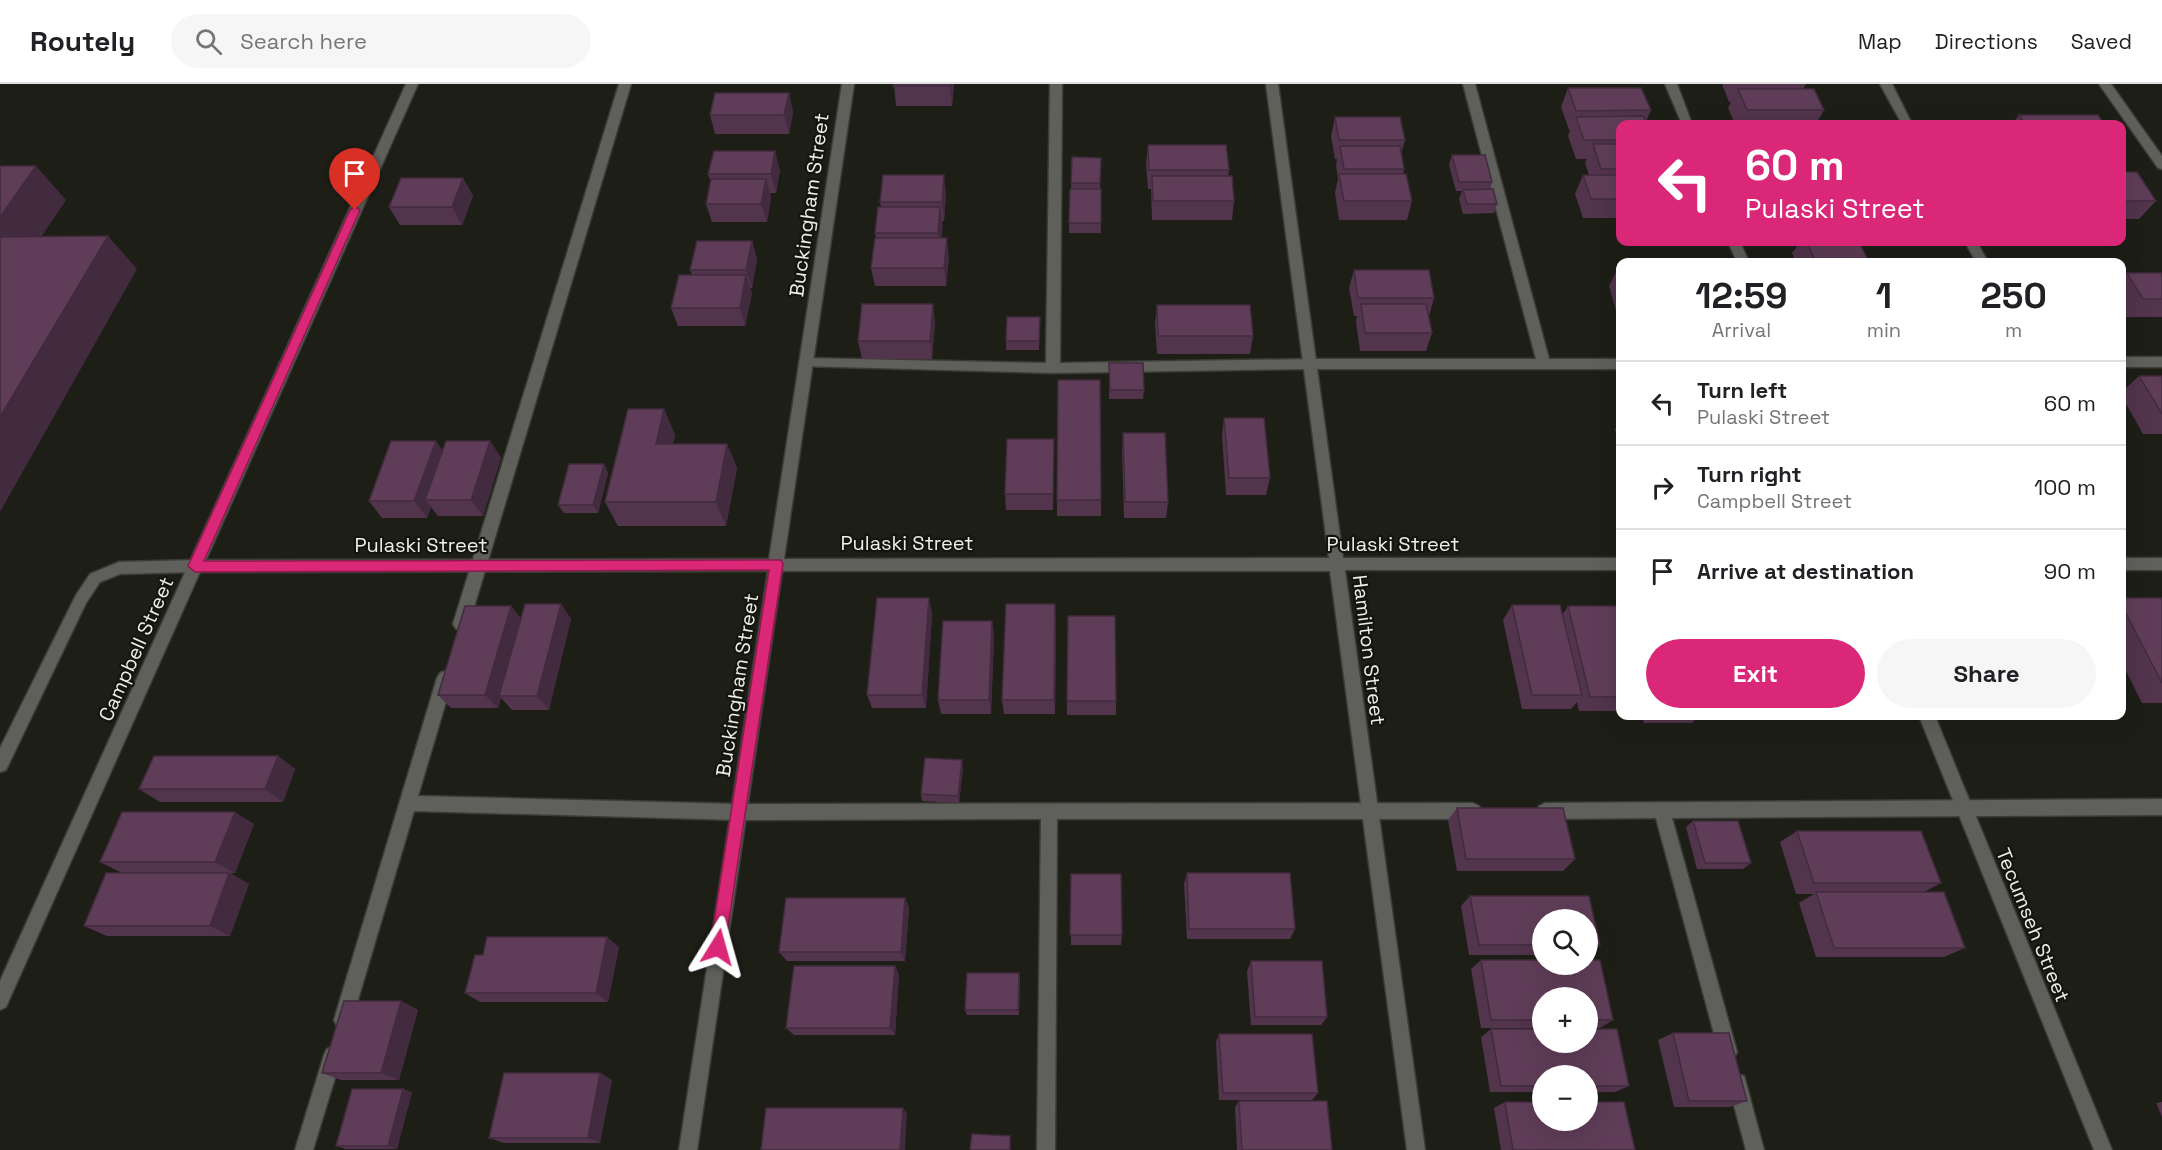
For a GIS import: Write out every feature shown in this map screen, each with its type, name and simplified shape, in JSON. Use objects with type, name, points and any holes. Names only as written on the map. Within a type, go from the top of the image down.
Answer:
[{"type":"street","name":"Campbell Street","points":[[0,1001],[412,84]]},
{"type":"street","points":[[458,633],[625,84]]},
{"type":"street","name":"Buckingham Street","points":[[688,1150],[848,84]]},
{"type":"street","points":[[1053,368],[1056,84]]},
{"type":"street","name":"Hamilton Street","points":[[1272,84],[1416,1150]]},
{"type":"street","points":[[1469,84],[1544,364]]},
{"type":"street","points":[[1671,84],[1686,120]]},
{"type":"street","points":[[1886,84],[1906,120]]},
{"type":"street","points":[[2105,84],[2162,165]]},
{"type":"street","points":[[2126,362],[2162,362]]},
{"type":"street","points":[[806,363],[1053,368],[1310,364],[1616,364]]},
{"type":"street","name":"Pulaski Street","points":[[0,765],[81,599],[95,578],[119,568],[776,564],[1616,564]]},
{"type":"street","points":[[2126,564],[2162,564]]},
{"type":"street","points":[[304,1150],[448,667]]},
{"type":"street","name":"Tecumseh Street","points":[[1929,720],[2103,1150]]},
{"type":"street","points":[[408,803],[738,812],[1486,811]]},
{"type":"street","points":[[1533,811],[2162,807]]},
{"type":"street","points":[[1662,811],[1755,1150]]},
{"type":"street","points":[[1046,1150],[1049,813]]},
{"type":"building","points":[[894,84],[950,84],[950,86],[893,86]]},
{"type":"building","points":[[1568,88],[1641,88],[1651,110],[1576,111]]},
{"type":"building","points":[[1738,89],[1814,89],[1824,110],[1747,110]]},
{"type":"building","points":[[715,93],[789,93],[784,115],[710,115]]},
{"type":"building","points":[[2019,115],[2098,115],[2101,120],[2022,120]]},
{"type":"building","points":[[1643,116],[1645,120],[1616,120],[1616,140],[1584,140],[1576,117]]},
{"type":"building","points":[[1335,117],[1400,117],[1405,140],[1339,140]]},
{"type":"building","points":[[1593,144],[1616,144],[1616,169],[1601,169]]},
{"type":"building","points":[[1148,145],[1226,145],[1229,170],[1149,170]]},
{"type":"building","points":[[1340,146],[1400,146],[1404,169],[1344,169]]},
{"type":"building","points":[[714,151],[775,151],[771,174],[708,174]]},
{"type":"building","points":[[1452,155],[1485,155],[1492,182],[1459,182]]},
{"type":"building","points":[[1072,157],[1101,158],[1100,183],[1071,183]]},
{"type":"building","points":[[0,166],[36,166],[0,217]]},
{"type":"building","points":[[2126,172],[2137,172],[2156,201],[2126,201]]},
{"type":"building","points":[[1339,174],[1406,174],[1412,201],[1344,201]]},
{"type":"building","points":[[883,175],[944,175],[942,202],[880,202]]},
{"type":"building","points":[[1583,175],[1616,175],[1616,199],[1591,199]]},
{"type":"building","points":[[1152,176],[1232,176],[1234,201],[1153,201]]},
{"type":"building","points":[[401,178],[463,178],[452,207],[389,207]]},
{"type":"building","points":[[711,179],[766,179],[761,204],[706,204]]},
{"type":"building","points":[[1070,189],[1101,189],[1101,223],[1069,223]]},
{"type":"building","points":[[1493,189],[1497,204],[1467,204],[1463,190]]},
{"type":"building","points":[[878,207],[940,207],[938,233],[875,233]]},
{"type":"building","points":[[108,236],[0,417],[0,237]]},
{"type":"building","points":[[875,238],[947,238],[944,268],[871,268]]},
{"type":"building","points":[[697,241],[752,241],[746,270],[690,270]]},
{"type":"building","points":[[1809,246],[1861,246],[1867,258],[1814,258]]},
{"type":"building","points":[[1354,270],[1429,270],[1434,298],[1358,298]]},
{"type":"building","points":[[2127,273],[2162,273],[2162,299],[2143,299]]},
{"type":"building","points":[[679,275],[746,275],[740,308],[671,308]]},
{"type":"building","points":[[862,304],[933,304],[930,341],[858,341]]},
{"type":"building","points":[[1361,304],[1426,304],[1432,333],[1365,333]]},
{"type":"building","points":[[1157,305],[1250,305],[1253,336],[1158,336]]},
{"type":"building","points":[[1007,317],[1040,317],[1039,341],[1006,341]]},
{"type":"building","points":[[1109,363],[1143,363],[1144,390],[1110,390]]},
{"type":"building","points":[[2139,376],[2162,376],[2162,414]]},
{"type":"building","points":[[1058,380],[1100,380],[1101,500],[1057,500]]},
{"type":"building","points":[[628,409],[664,409],[656,444],[727,444],[716,502],[605,502]]},
{"type":"building","points":[[1224,418],[1264,418],[1270,478],[1229,478]]},
{"type":"building","points":[[1123,433],[1165,433],[1168,502],[1125,502]]},
{"type":"building","points":[[1007,439],[1054,439],[1053,494],[1005,494]]},
{"type":"building","points":[[391,441],[436,441],[414,501],[369,501]]},
{"type":"building","points":[[446,441],[490,441],[471,500],[425,500]]},
{"type":"building","points":[[569,464],[604,464],[593,505],[558,505]]},
{"type":"building","points":[[877,598],[929,598],[922,695],[867,695]]},
{"type":"building","points":[[2126,598],[2162,598],[2162,683],[2126,614]]},
{"type":"building","points":[[525,604],[561,604],[537,696],[499,696]]},
{"type":"building","points":[[1006,604],[1055,604],[1054,700],[1002,700]]},
{"type":"building","points":[[1512,605],[1560,605],[1582,695],[1532,695]]},
{"type":"building","points":[[465,606],[511,606],[485,695],[438,695]]},
{"type":"building","points":[[1568,606],[1616,606],[1616,697],[1590,697]]},
{"type":"building","points":[[1068,616],[1115,616],[1116,701],[1067,701]]},
{"type":"building","points":[[943,621],[992,621],[989,700],[938,700]]},
{"type":"building","points":[[154,756],[278,756],[265,789],[139,789]]},
{"type":"building","points":[[925,758],[962,760],[958,796],[921,794]]},
{"type":"building","points":[[1457,808],[1563,808],[1575,859],[1466,859]]},
{"type":"building","points":[[122,812],[235,812],[215,862],[100,862]]},
{"type":"building","points":[[1693,821],[1738,821],[1751,863],[1705,863]]},
{"type":"building","points":[[1797,831],[1921,831],[1941,883],[1814,883]]},
{"type":"building","points":[[106,873],[229,873],[210,926],[84,926]]},
{"type":"building","points":[[1187,873],[1290,873],[1295,929],[1189,929]]},
{"type":"building","points":[[1071,874],[1121,874],[1122,935],[1070,935]]},
{"type":"building","points":[[1816,892],[1944,892],[1965,948],[1834,948]]},
{"type":"building","points":[[1470,896],[1589,896],[1592,909],[1532,909],[1532,945],[1479,945]]},
{"type":"building","points":[[786,898],[905,898],[901,952],[779,952]]},
{"type":"building","points":[[487,937],[607,937],[596,993],[465,993],[475,955],[483,955]]},
{"type":"building","points":[[1481,960],[1532,960],[1532,975],[1598,975],[1598,960],[1600,960],[1613,1020],[1598,1020],[1598,987],[1532,987],[1532,1020],[1491,1020]]},
{"type":"building","points":[[1251,961],[1322,961],[1327,1017],[1255,1017]]},
{"type":"building","points":[[794,966],[895,966],[890,1028],[786,1028]]},
{"type":"building","points":[[967,973],[1019,973],[1018,1010],[965,1010]]},
{"type":"building","points":[[344,1001],[401,1001],[381,1073],[322,1073]]},
{"type":"building","points":[[1491,1029],[1532,1029],[1532,1053],[1598,1053],[1598,1029],[1617,1029],[1629,1086],[1598,1086],[1598,1065],[1532,1065],[1532,1086],[1501,1086]]},
{"type":"building","points":[[1673,1033],[1729,1033],[1747,1101],[1689,1101]]},
{"type":"building","points":[[1219,1034],[1312,1034],[1318,1093],[1223,1093]]},
{"type":"building","points":[[504,1073],[600,1073],[588,1138],[489,1138]]},
{"type":"building","points":[[352,1089],[403,1089],[388,1146],[336,1146]]},
{"type":"building","points":[[1239,1101],[1327,1101],[1332,1150],[1242,1150]]},
{"type":"building","points":[[1505,1102],[1532,1102],[1532,1131],[1598,1131],[1598,1102],[1624,1102],[1635,1150],[1513,1150]]},
{"type":"building","points":[[766,1108],[903,1108],[900,1150],[761,1150]]},
{"type":"building","points":[[972,1134],[1010,1136],[1010,1150],[970,1150]]},
{"type":"route","points":[[355,210],[195,566],[776,564],[718,947]]}]
